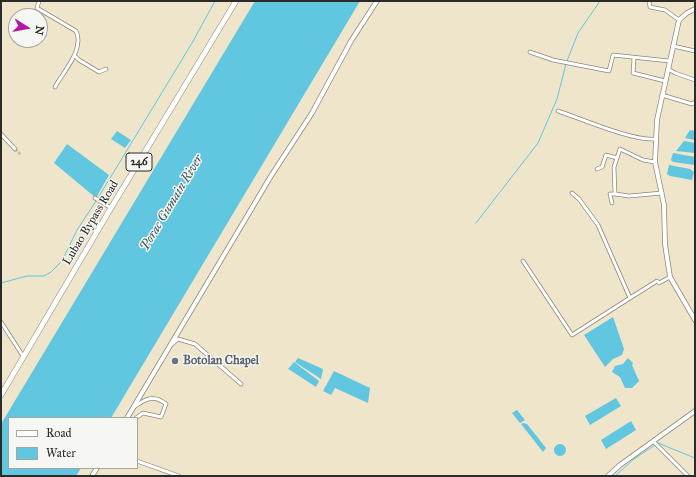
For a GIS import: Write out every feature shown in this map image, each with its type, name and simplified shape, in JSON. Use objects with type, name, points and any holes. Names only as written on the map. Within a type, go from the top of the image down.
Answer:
[{"type":"highway","name":"Lubao Bypass Road","points":[[1,395],[111,208],[236,1]]},
{"type":"street","points":[[39,1],[38,8],[77,33],[75,56],[55,86]]},
{"type":"street","points":[[127,417],[271,176],[312,113],[352,41],[377,1]]},
{"type":"street","points":[[649,1],[650,7],[665,10],[679,20]]},
{"type":"street","points":[[694,11],[679,20],[662,96],[655,139],[655,162],[664,205],[665,244],[670,278],[695,320]]},
{"type":"street","points":[[673,46],[695,52]]},
{"type":"street","points":[[530,52],[566,63],[609,71],[613,55],[669,61]]},
{"type":"street","points":[[75,56],[99,72],[106,70]]},
{"type":"street","points":[[634,58],[633,73],[665,81]]},
{"type":"street","points":[[668,68],[675,73],[695,80]]},
{"type":"street","points":[[662,96],[692,104],[695,102]]},
{"type":"street","points":[[558,112],[627,135],[655,139]]},
{"type":"street","points":[[1,134],[15,149]]},
{"type":"street","points":[[615,194],[614,167],[619,150],[622,149],[643,160],[655,162]]},
{"type":"street","points":[[597,169],[602,167],[606,155],[617,158]]},
{"type":"street","points":[[572,193],[579,199],[599,226],[630,298]]},
{"type":"street","points":[[612,203],[610,194],[629,196],[662,193]]},
{"type":"street","points":[[97,199],[111,208]]},
{"type":"street","points":[[523,261],[572,335],[657,281],[659,283],[670,278]]},
{"type":"street","points":[[1,322],[23,356]]},
{"type":"street","points":[[168,346],[178,339],[195,344],[241,384]]},
{"type":"street","points":[[133,408],[146,399],[154,398],[166,404],[161,417],[143,413],[137,417]]},
{"type":"street","points":[[608,476],[620,465],[654,442],[695,411]]},
{"type":"street","points":[[654,442],[688,476]]},
{"type":"street","points":[[138,461],[179,476]]},
{"type":"water","name":"Porac Gumain River","points":[[255,1],[360,1],[112,417],[8,417],[8,469],[80,469],[76,476],[1,476],[1,424]]},
{"type":"water","points":[[690,130],[695,131],[695,140],[685,138]]},
{"type":"water","points":[[117,131],[131,140],[125,148],[111,139]]},
{"type":"water","points":[[684,141],[695,143],[695,153],[676,151]]},
{"type":"water","points":[[67,144],[109,175],[96,198],[54,163]]},
{"type":"water","points":[[673,153],[695,157],[695,165],[673,162],[671,160]]},
{"type":"water","points":[[669,165],[690,169],[694,172],[692,180],[670,176],[667,174]]},
{"type":"water","points":[[613,317],[624,349],[622,355],[613,359],[605,367],[584,335]]},
{"type":"water","points":[[298,358],[323,369],[321,379],[295,362]]},
{"type":"water","points":[[628,358],[633,363],[632,365],[639,381],[632,388],[625,388],[620,377],[612,372],[615,366],[623,364]]},
{"type":"water","points":[[294,362],[319,381],[316,387],[288,369]]},
{"type":"water","points":[[334,371],[370,388],[368,403],[335,388],[331,395],[323,391]]},
{"type":"water","points":[[616,398],[621,406],[590,425],[585,416]]},
{"type":"water","points":[[517,410],[525,420],[520,423],[512,413]]},
{"type":"water","points":[[631,421],[636,430],[606,449],[601,440]]},
{"type":"water","points":[[521,424],[527,424],[546,448],[543,452]]},
{"type":"water","points":[[560,444],[564,446],[566,450],[564,454],[560,456],[556,454],[554,450],[556,446]]},
{"type":"waterway","points":[[98,198],[192,43],[215,1]]},
{"type":"waterway","points":[[567,61],[578,33],[600,1]]},
{"type":"waterway","points":[[476,223],[538,143],[557,99],[566,64]]},
{"type":"waterway","points":[[1,283],[27,276],[44,276],[51,272],[62,261],[77,230],[96,201]]},
{"type":"waterway","points":[[615,476],[634,459],[658,443],[695,458]]},
{"type":"tunnel","points":[[15,149],[21,155]]},
{"type":"place","name":"Botolan Chapel","points":[[175,361]]}]
